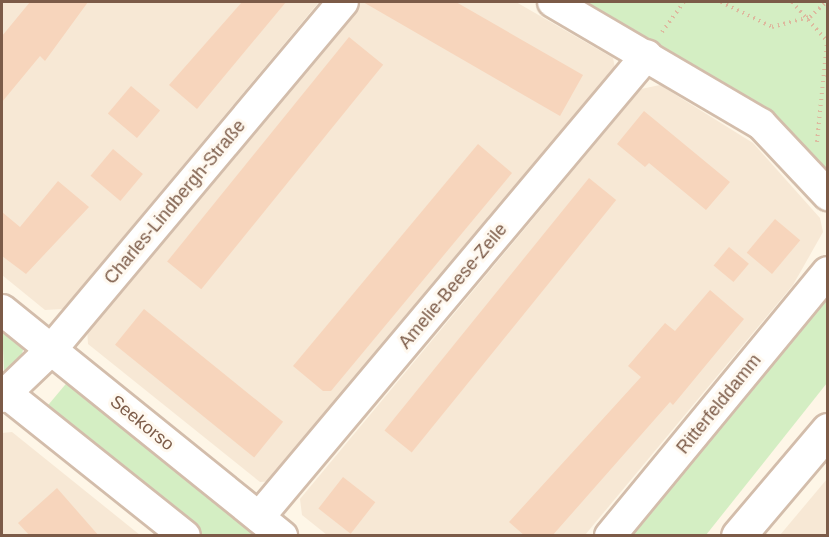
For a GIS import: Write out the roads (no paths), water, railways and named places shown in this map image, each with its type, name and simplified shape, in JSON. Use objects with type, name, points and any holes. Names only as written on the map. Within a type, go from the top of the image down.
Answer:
[{"type":"main road","points":[[738,536],[828,430]]},
{"type":"street","name":"Charles-Lindbergh-Straße","points":[[3,393],[51,350],[343,2]]},
{"type":"street","points":[[553,2],[647,55],[761,124],[820,186]]},
{"type":"street","name":"Amelie-Beese-Zeile","points":[[259,517],[647,55]]},
{"type":"street","name":"Ritterfelddamm","points":[[610,536],[828,272]]},
{"type":"street","name":"Seekorso","points":[[2,310],[282,536]]},
{"type":"street","points":[[3,393],[185,536]]}]
